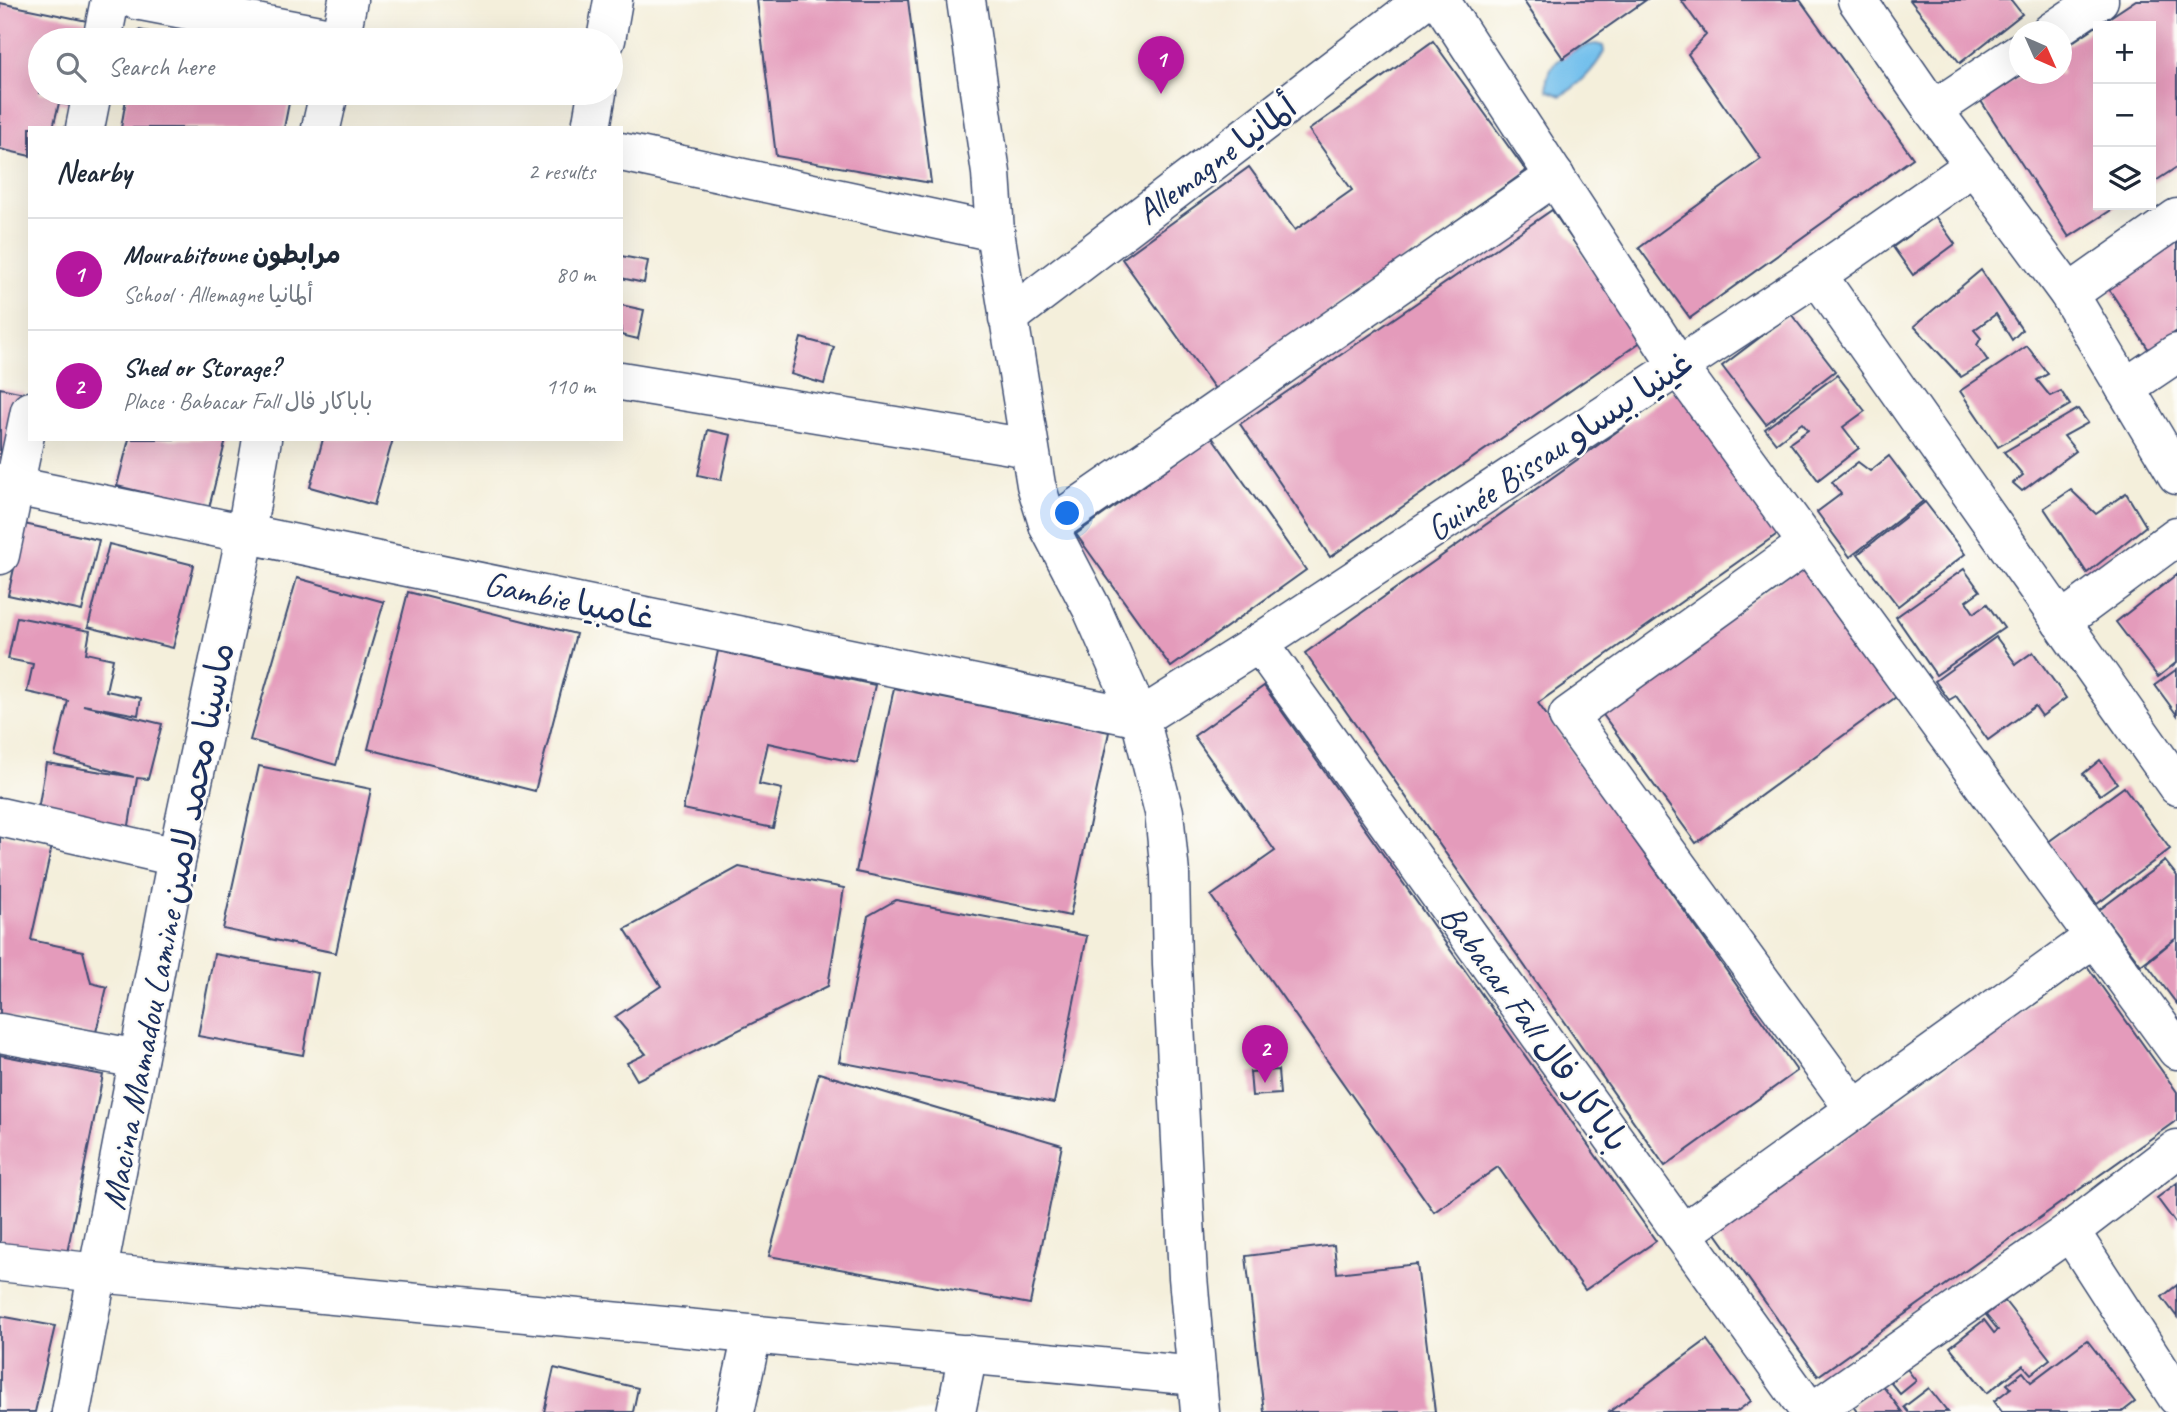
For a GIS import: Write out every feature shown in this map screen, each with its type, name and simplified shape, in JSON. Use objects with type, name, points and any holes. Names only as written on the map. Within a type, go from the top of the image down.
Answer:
[{"type":"street","points":[[104,28],[110,0]]},
{"type":"street","points":[[136,0],[279,28]]},
{"type":"street","points":[[342,28],[348,0]]},
{"type":"street","points":[[608,28],[613,0]]},
{"type":"street","points":[[0,1262],[968,1354],[1199,1394],[1188,1277],[1170,874],[1164,812],[1140,718],[1092,609],[1049,527],[1036,485],[995,232],[990,173],[966,0]]},
{"type":"street","name":"Allemagne ألمانيا","points":[[1008,318],[1424,0]]},
{"type":"street","points":[[1440,0],[1678,366],[2177,1050]]},
{"type":"street","points":[[1857,0],[1973,166],[2069,294],[2177,475]]},
{"type":"street","points":[[2068,21],[2099,0]]},
{"type":"street","points":[[1933,110],[2009,59]]},
{"type":"street","points":[[85,126],[90,105]]},
{"type":"street","points":[[321,126],[326,105]]},
{"type":"street","points":[[591,126],[595,105]]},
{"type":"street","points":[[623,152],[995,232]]},
{"type":"street","name":"Guinée Bissau غينيا بيساو","points":[[1140,718],[1259,643],[1817,275],[1973,166]]},
{"type":"street","points":[[1049,527],[1555,176]]},
{"type":"street","points":[[2069,294],[2177,218]]},
{"type":"street","points":[[1817,275],[2177,786]]},
{"type":"street","points":[[2125,388],[2177,353]]},
{"type":"street","points":[[623,381],[1029,448]]},
{"type":"street","points":[[0,555],[8,484],[28,418]]},
{"type":"street","name":"Macina Mamadou Lamine ماسينا محمد لامين","points":[[71,1412],[177,857],[246,533],[261,441]]},
{"type":"street","name":"Gambie غامبيا","points":[[8,484],[1140,718]]},
{"type":"street","points":[[2061,622],[2177,536]]},
{"type":"street","points":[[1807,544],[1568,716],[1855,1110]]},
{"type":"street","name":"Babacar Fall باباكار فال","points":[[1259,643],[1811,1412]]},
{"type":"street","points":[[0,817],[177,857]]},
{"type":"street","points":[[1682,1234],[2093,938]]},
{"type":"street","points":[[0,1033],[138,1059]]},
{"type":"street","points":[[1811,1412],[2070,1231],[2177,1149]]},
{"type":"street","points":[[2070,1231],[2177,1396]]},
{"type":"street","points":[[735,1412],[751,1335]]},
{"type":"street","points":[[956,1412],[968,1354]]},
{"type":"water","points":[[1596,44],[1603,46],[1604,52],[1580,82],[1561,96],[1547,90],[1549,72],[1559,60],[1574,51]]},
{"type":"building","points":[[757,0],[908,0],[931,183],[776,156]]},
{"type":"building","points":[[1523,0],[1646,0],[1563,58]]},
{"type":"building","points":[[1681,0],[1800,0],[1913,158],[1690,318],[1639,248],[1761,159],[1688,54],[1706,35]]},
{"type":"building","points":[[1910,0],[2011,0],[2022,14],[2009,21],[2009,24],[1960,63]]},
{"type":"building","points":[[2136,0],[2177,0],[2177,167],[2156,181],[2156,21],[2104,21]]},
{"type":"building","points":[[0,3],[92,22],[91,28],[28,28],[28,105],[59,105],[53,126],[28,126],[28,156],[0,149]]},
{"type":"building","points":[[2093,28],[2093,210],[2111,210],[2069,237],[1981,101],[2009,83],[2072,84],[2072,42]]},
{"type":"building","points":[[1433,41],[1526,171],[1218,393],[1122,259],[1249,167],[1295,230],[1352,190],[1309,130]]},
{"type":"building","points":[[125,105],[289,105],[284,126],[121,126]]},
{"type":"building","points":[[1552,210],[1642,341],[1330,557],[1240,424]]},
{"type":"building","points":[[1935,216],[1955,244],[1913,275],[1893,247]]},
{"type":"building","points":[[2177,226],[2177,331],[2149,350],[2101,277]]},
{"type":"building","points":[[623,256],[648,261],[644,283],[623,278]]},
{"type":"building","points":[[1981,270],[2022,330],[2012,340],[1996,314],[1974,330],[1981,338],[1977,345],[1988,361],[1961,377],[1914,326]]},
{"type":"building","points":[[623,305],[644,310],[638,339],[623,335]]},
{"type":"building","points":[[1791,314],[1835,371],[1766,424],[1722,366]]},
{"type":"building","points":[[801,338],[834,347],[824,384],[791,374]]},
{"type":"building","points":[[2027,346],[2048,374],[2037,380],[2050,396],[2061,391],[2070,405],[1998,447],[1960,391]]},
{"type":"building","points":[[1837,375],[1865,411],[1843,427],[1859,448],[1818,480],[1790,443],[1808,430],[1802,423],[1776,443],[1765,429]]},
{"type":"building","points":[[1681,386],[1783,530],[1538,703],[1797,1071],[1665,1166],[1305,653]]},
{"type":"building","points":[[0,388],[24,393],[6,470],[0,469]]},
{"type":"building","points":[[2078,409],[2088,423],[2064,436],[2076,451],[2022,491],[2013,483],[2023,475],[2004,452]]},
{"type":"building","points":[[708,430],[731,435],[721,480],[698,475]]},
{"type":"building","points":[[1212,437],[1306,570],[1171,667],[1076,534]]},
{"type":"building","points":[[128,441],[226,441],[209,508],[117,486]]},
{"type":"building","points":[[322,441],[392,441],[374,505],[310,487]]},
{"type":"building","points":[[1889,456],[1923,501],[1850,557],[1817,512],[1841,494],[1832,482],[1858,462],[1870,471]]},
{"type":"building","points":[[2071,490],[2096,514],[2126,493],[2146,526],[2087,573],[2044,508]]},
{"type":"building","points":[[1925,502],[1965,554],[1898,606],[1858,554]]},
{"type":"building","points":[[24,524],[99,540],[82,611],[8,595]]},
{"type":"building","points":[[109,544],[194,565],[173,648],[88,627]]},
{"type":"building","points":[[1800,566],[1896,697],[1696,843],[1601,712]]},
{"type":"building","points":[[1964,569],[1980,591],[1966,601],[1974,613],[1987,604],[2004,628],[1936,675],[1896,617]]},
{"type":"building","points":[[2177,574],[2177,662],[2158,677],[2116,622]]},
{"type":"building","points":[[297,578],[384,602],[336,765],[250,740]]},
{"type":"building","points":[[408,592],[576,634],[535,791],[368,749]]},
{"type":"building","points":[[17,617],[90,631],[86,653],[113,659],[106,691],[141,698],[138,715],[83,705],[162,724],[148,779],[137,778],[128,831],[37,816],[46,763],[134,777],[55,756],[68,701],[27,692],[33,664],[8,659]]},
{"type":"building","points":[[1996,637],[2016,664],[2033,652],[2066,698],[2042,716],[2035,706],[1988,740],[1956,696],[1949,700],[1935,681]]},
{"type":"building","points":[[718,651],[875,685],[857,763],[768,743],[759,784],[782,789],[773,828],[683,809]]},
{"type":"building","points":[[2177,669],[2177,715],[2155,685]]},
{"type":"building","points":[[1264,686],[1656,1241],[1585,1290],[1498,1167],[1434,1212],[1211,896],[1275,851],[1194,736]]},
{"type":"building","points":[[894,688],[1109,732],[1070,916],[856,872]]},
{"type":"building","points":[[2100,760],[2117,783],[2100,795],[2083,774]]},
{"type":"building","points":[[259,766],[371,789],[336,953],[223,929]]},
{"type":"building","points":[[2124,787],[2170,849],[2097,904],[2087,891],[2079,897],[2048,842]]},
{"type":"building","points":[[0,835],[52,846],[31,940],[83,951],[91,983],[107,987],[95,1036],[0,1015]]},
{"type":"building","points":[[2165,861],[2177,876],[2177,1004],[2146,963],[2175,939],[2141,965],[2099,910]]},
{"type":"building","points":[[739,867],[844,888],[828,986],[637,1080],[627,1063],[646,1054],[615,1017],[661,986],[625,929]]},
{"type":"building","points":[[896,900],[1087,936],[1054,1103],[839,1062],[868,916]]},
{"type":"building","points":[[214,954],[318,973],[303,1055],[198,1036]]},
{"type":"building","points":[[2087,966],[2177,1092],[2177,1120],[1818,1376],[1715,1232]]},
{"type":"building","points":[[0,1055],[103,1075],[66,1258],[0,1245]]},
{"type":"building","points":[[1278,1070],[1280,1094],[1252,1096],[1250,1072]]},
{"type":"building","points":[[819,1073],[1062,1145],[1030,1304],[769,1256]]},
{"type":"building","points":[[2177,1183],[2177,1225],[2157,1198]]},
{"type":"building","points":[[1334,1245],[1337,1273],[1417,1264],[1435,1412],[1264,1412],[1246,1256]]},
{"type":"building","points":[[2177,1285],[2177,1317],[2162,1297]]},
{"type":"building","points":[[2004,1300],[2050,1359],[2031,1374],[2023,1365],[1987,1393],[1950,1347],[1984,1320],[1994,1333],[1998,1330],[1986,1315]]},
{"type":"building","points":[[0,1316],[55,1326],[35,1412],[0,1412]]},
{"type":"building","points":[[1707,1340],[1751,1401],[1736,1412],[1609,1412]]},
{"type":"building","points":[[2087,1340],[2135,1402],[2122,1412],[2002,1412],[1994,1401],[2011,1388],[2007,1384],[2023,1372],[2031,1382]]},
{"type":"building","points":[[554,1368],[638,1388],[633,1412],[544,1412]]},
{"type":"building","points":[[1907,1369],[1916,1381],[1900,1394],[1890,1382]]},
{"type":"building","points":[[1882,1385],[1902,1412],[1857,1412],[1853,1406]]},
{"type":"building","points":[[1929,1388],[1948,1412],[1908,1412],[1904,1407]]},
{"type":"place","name":"Mourabitoune مرابطون","points":[[1161,94]]},
{"type":"place","name":"Shed or Storage?","points":[[1265,1083]]}]
